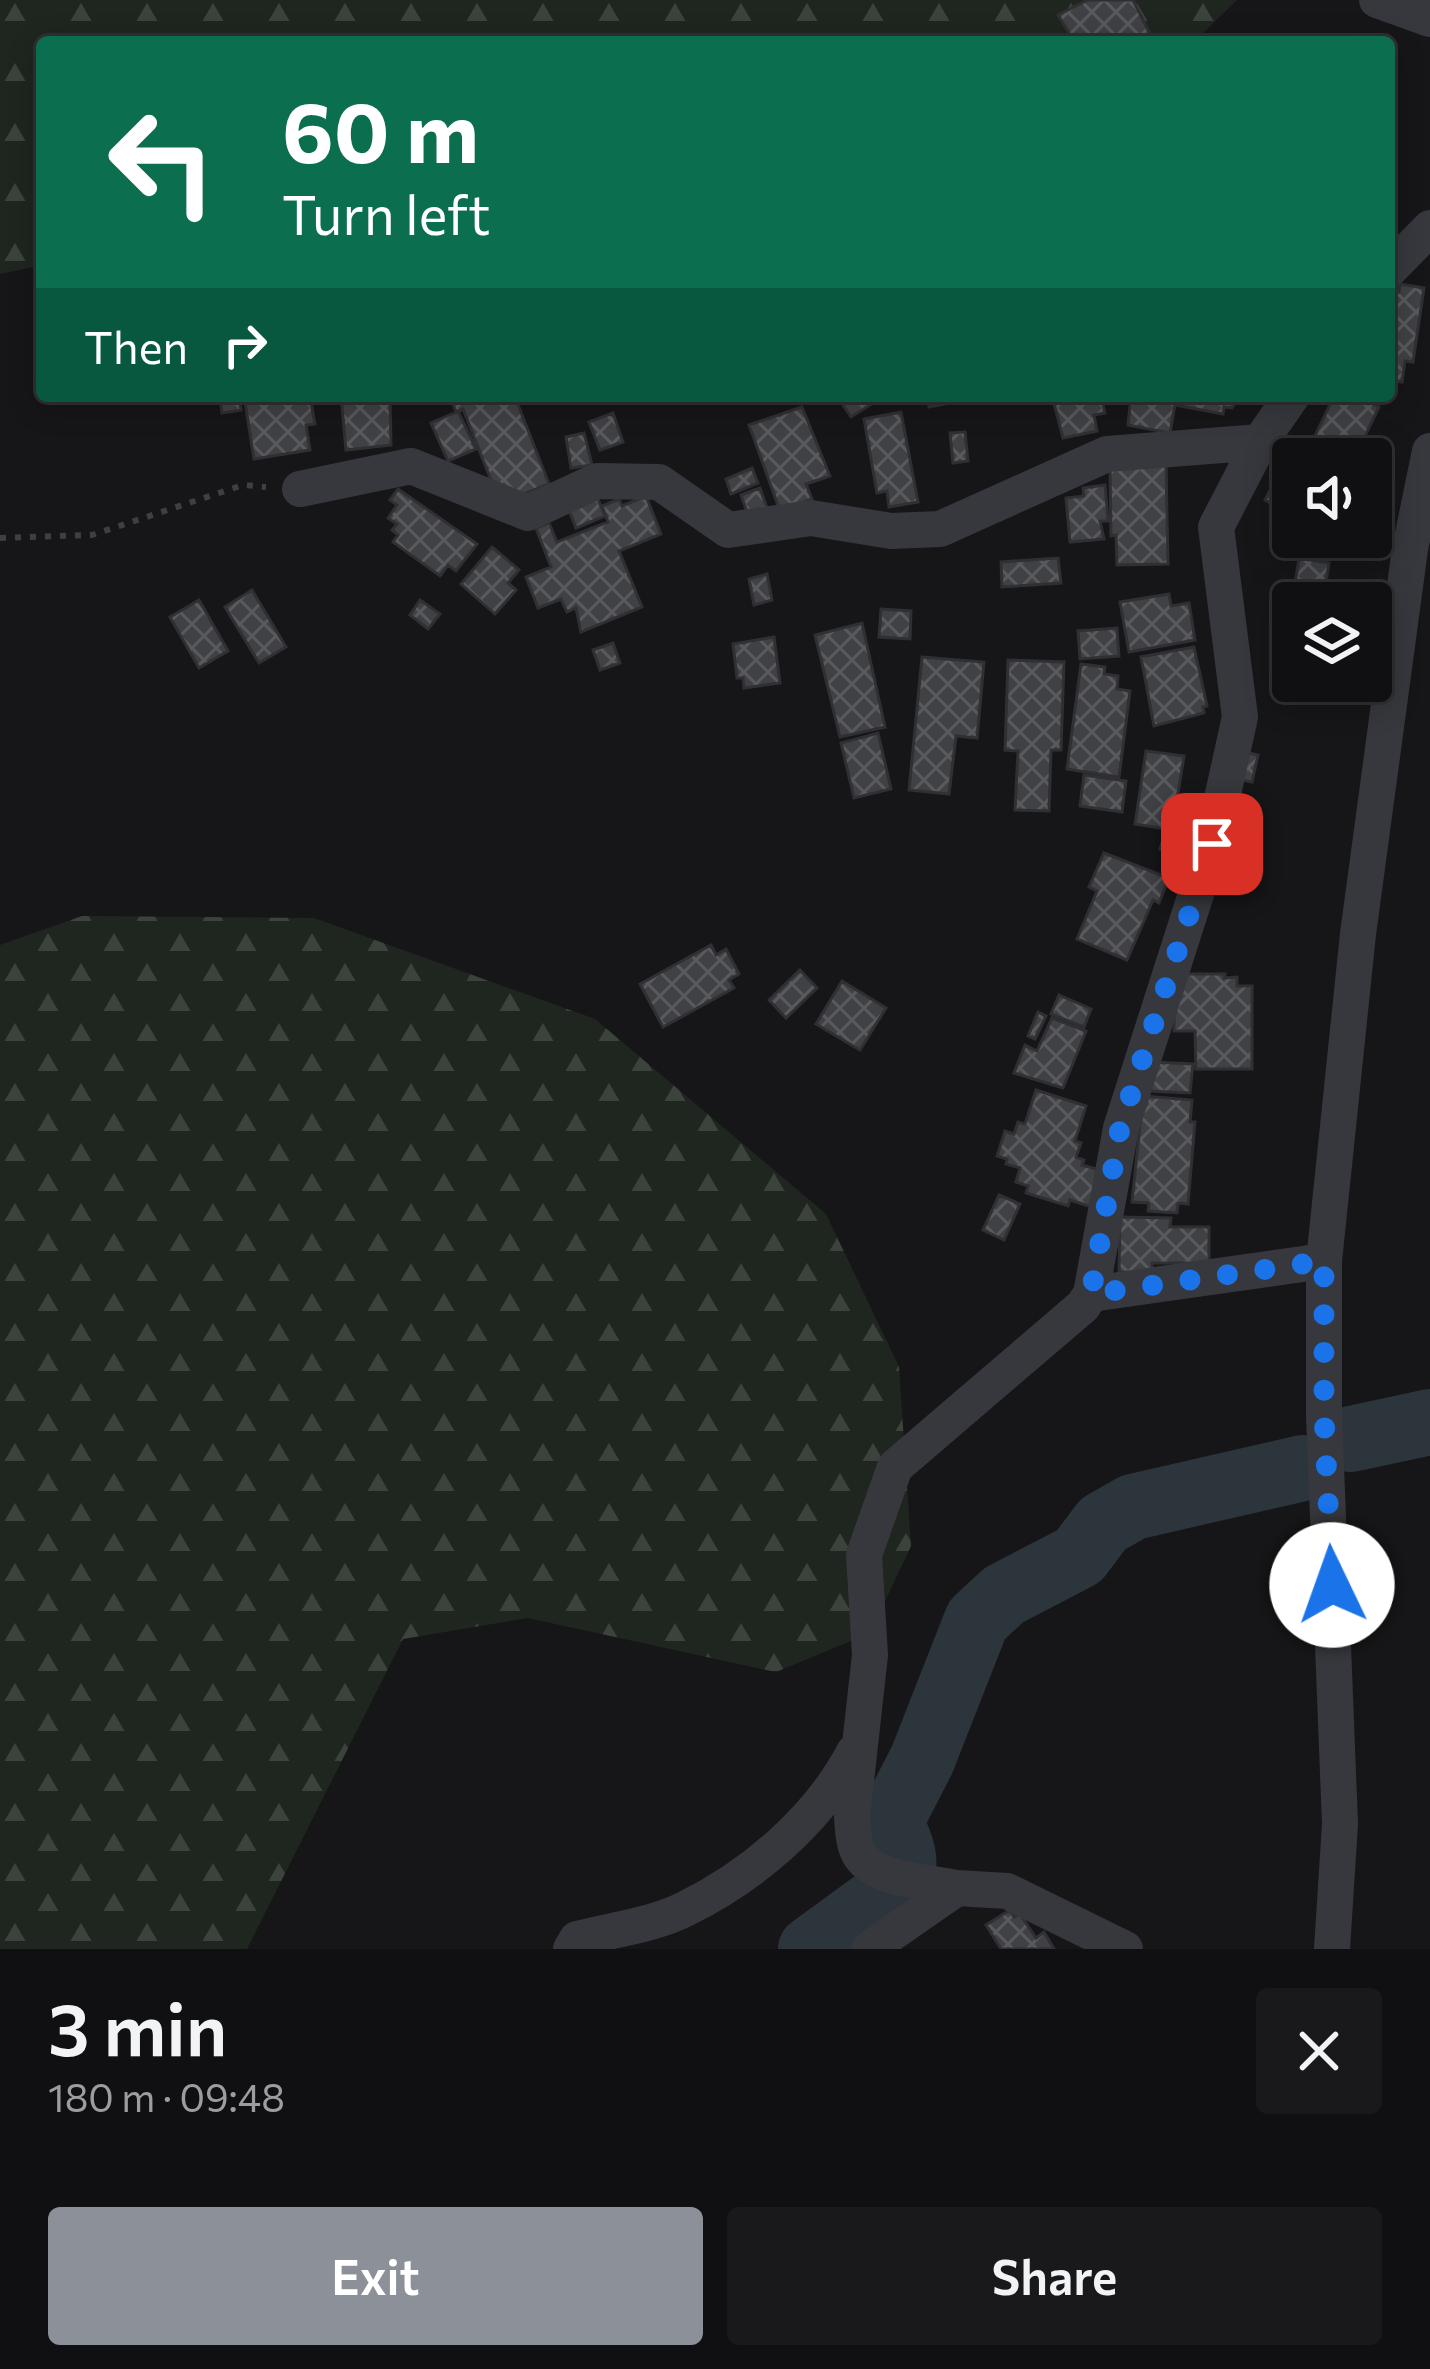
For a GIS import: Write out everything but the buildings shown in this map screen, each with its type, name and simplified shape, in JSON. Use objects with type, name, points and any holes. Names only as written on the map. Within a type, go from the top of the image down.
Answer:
[{"type":"street","points":[[1377,0],[1430,19]]},
{"type":"street","points":[[1395,264],[1430,228]]},
{"type":"street","points":[[1125,1949],[1007,1891],[942,1885],[887,1873],[860,1856],[852,1817],[870,1655],[864,1555],[895,1467],[1083,1306],[1091,1294],[1120,1128],[1212,844],[1240,717],[1216,527],[1260,442],[1288,402]]},
{"type":"street","points":[[299,489],[411,466],[528,513],[597,481],[658,482],[728,530],[812,518],[891,531],[940,529],[1107,454],[1260,442]]},
{"type":"street","points":[[1332,1949],[1340,1824],[1324,1415],[1324,1261],[1358,934],[1411,549],[1430,451]]},
{"type":"street","points":[[1091,1294],[1324,1261]]},
{"type":"street","points":[[571,1949],[577,1939],[682,1911],[761,1862],[836,1786],[861,1739]]},
{"type":"street","points":[[869,1949],[942,1885]]},
{"type":"path","points":[[0,538],[92,535],[243,485],[299,489]]},
{"type":"green space","points":[[0,0],[1237,0],[1200,36],[36,36],[36,266],[0,274]]},
{"type":"green space","points":[[82,916],[314,918],[595,1019],[826,1214],[899,1367],[911,1546],[870,1633],[776,1672],[528,1618],[403,1639],[247,1949],[0,1949],[0,945]]},
{"type":"waterway","points":[[1351,1439],[1430,1422]]},
{"type":"waterway","points":[[811,1949],[898,1882],[903,1857],[890,1822],[922,1760],[977,1620],[1004,1595],[1079,1556],[1103,1524],[1133,1507],[1303,1468]]},
{"type":"route","points":[[1212,844],[1120,1128],[1091,1294],[1324,1261],[1324,1415],[1332,1585]]}]
